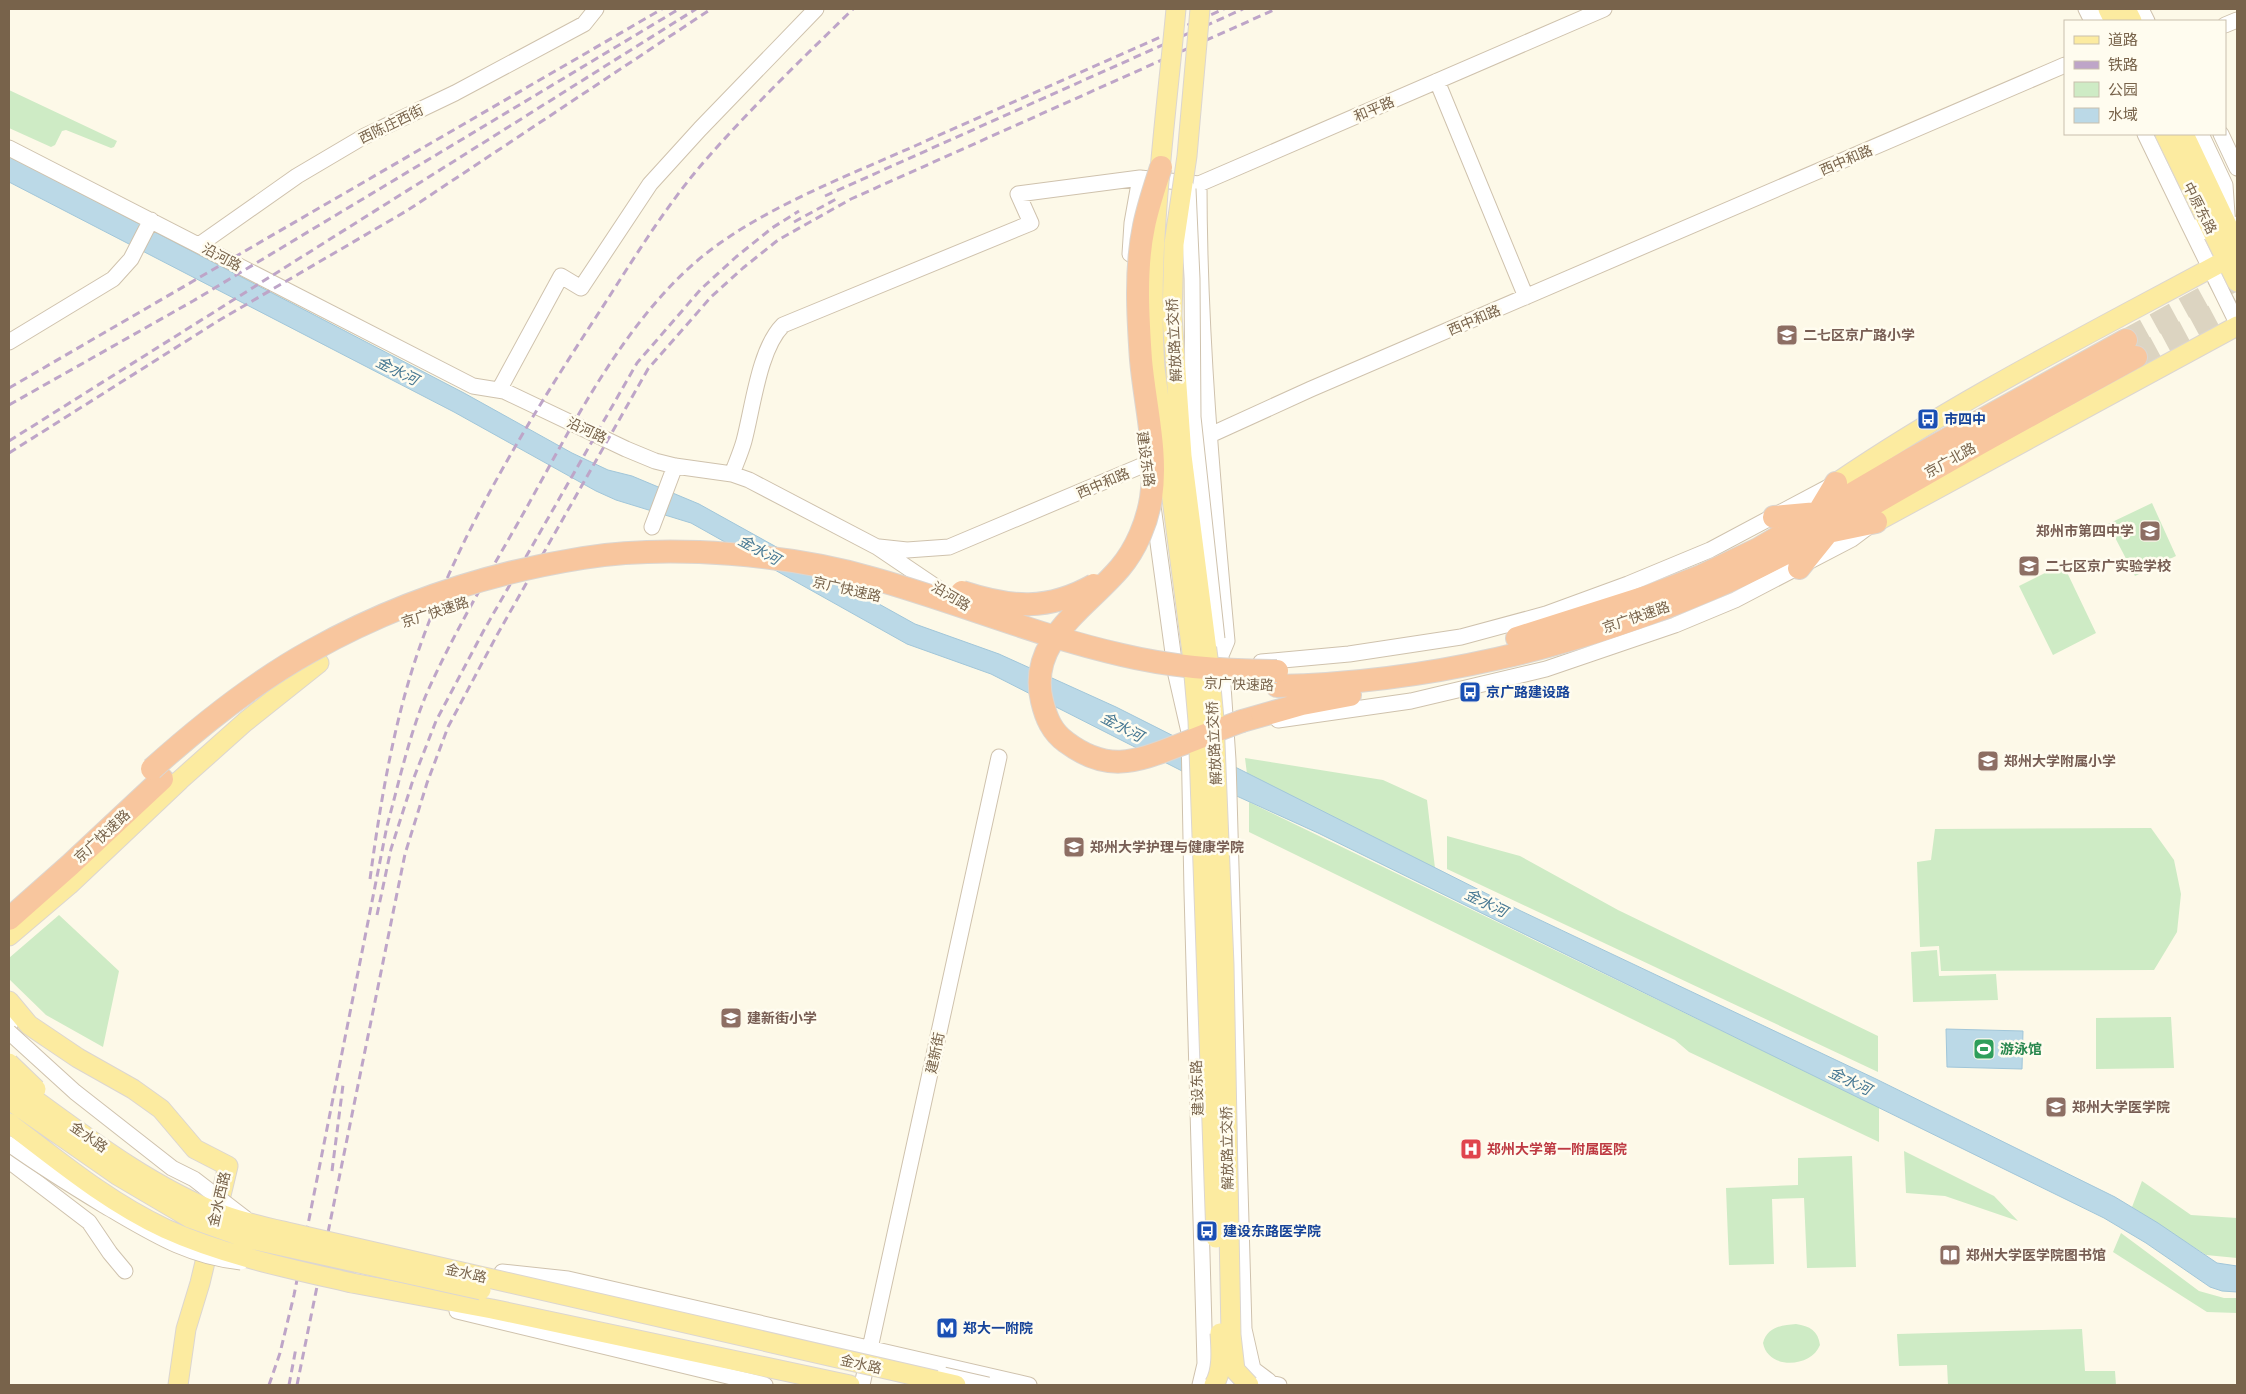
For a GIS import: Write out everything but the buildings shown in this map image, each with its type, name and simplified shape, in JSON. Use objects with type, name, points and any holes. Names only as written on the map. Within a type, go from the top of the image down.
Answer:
[{"type":"highway","points":[[1161,167],[1144,225],[1139,280],[1141,359],[1152,450],[1152,491],[1143,528],[1132,551],[1120,568],[1065,623],[1044,655],[1040,675],[1040,695],[1046,717],[1053,729],[1082,753],[1109,762],[1144,759],[1242,721],[1302,704],[1439,679],[1539,657],[1568,648],[1597,631]]},
{"type":"highway","name":"京广北路","points":[[2131,348],[1782,557],[1761,557],[1818,513],[2131,348]]},
{"type":"highway","points":[[1774,517],[1818,513],[1836,483]]},
{"type":"highway","points":[[1799,568],[1828,532],[1876,522]]},
{"type":"highway","points":[[553,564],[574,550],[668,539],[730,540],[829,556],[894,571],[977,596],[1013,604],[1048,604],[1079,594],[1120,568]]},
{"type":"highway","name":"京广快速路","points":[[9,900],[183,741],[221,710],[280,669],[352,629],[413,602],[505,575],[553,564],[584,558],[658,553],[706,554],[783,560],[872,578],[1123,656],[1205,668],[1277,671],[1336,668],[1411,659],[1519,638],[1761,557]]},
{"type":"highway","name":"京广快速路","points":[[9,919],[192,752],[254,704],[319,663],[382,631],[440,608],[509,589],[586,572],[659,568],[751,571],[838,585],[878,595],[1120,670],[1164,678],[1228,685],[1308,685],[1413,674],[1492,659],[1570,640],[1680,602],[1761,557]]},
{"type":"main road","name":"解放路立交桥","points":[[1176,9],[1154,242],[1152,331],[1155,368],[1192,653],[1198,721],[1221,1347],[1217,1380],[1214,1385]]},
{"type":"main road","name":"解放路立交桥","points":[[1200,9],[1187,156],[1174,244],[1172,316],[1182,456],[1214,719],[1224,965],[1231,1335],[1235,1370],[1249,1385]]},
{"type":"main road","name":"中原东路","points":[[2166,135],[2228,257],[2237,282]]},
{"type":"main road","name":"中原东路","points":[[2184,135],[2213,228]]},
{"type":"main road","points":[[1836,483],[1885,450],[1978,396],[2228,257]]},
{"type":"main road","points":[[1876,522],[2237,325]]},
{"type":"main road","points":[[9,936],[69,885],[231,735],[319,663]]},
{"type":"main road","name":"金水西路","points":[[11,1012],[56,1044],[133,1089],[161,1109],[195,1149],[228,1166],[200,1283],[186,1329],[178,1385]]},
{"type":"main road","points":[[9,1063],[74,1127]]},
{"type":"main road","name":"金水路","points":[[9,1082],[125,1162],[166,1187],[214,1211],[251,1223],[956,1385]]},
{"type":"main road","name":"金水路","points":[[9,1100],[117,1175],[190,1218],[217,1229],[246,1238],[898,1385]]},
{"type":"main road","points":[[9,1123],[102,1194],[166,1229],[279,1266],[352,1283],[492,1309],[850,1385]]},
{"type":"street","points":[[499,390],[561,276],[580,288],[650,184],[700,129],[816,9]]},
{"type":"street","name":"和平路","points":[[732,474],[744,443],[765,355],[772,338],[783,325],[1031,223],[1018,194],[1140,178],[1199,184],[1604,9]]},
{"type":"street","name":"西陈庄西街","points":[[198,245],[297,176],[363,137],[455,93],[584,24],[594,13]]},
{"type":"street","name":"西中和路","points":[[878,547],[907,550],[949,547],[1147,464],[1310,389],[2064,65]]},
{"type":"street","points":[[1437,82],[1526,297]]},
{"type":"street","points":[[2146,135],[2213,228]]},
{"type":"street","points":[[2156,135],[2213,228],[2228,257],[2237,325]]},
{"type":"street","points":[[2201,135],[2237,207]]},
{"type":"street","points":[[2221,135],[2237,168]]},
{"type":"street","name":"沿河路","points":[[9,148],[150,223],[198,245],[473,386],[499,390],[656,461],[675,466],[732,474],[749,480],[878,547],[933,586],[1003,626],[1080,651],[1176,675]]},
{"type":"street","points":[[1187,156],[1192,279],[1193,417],[1217,639],[1221,660],[1228,760],[1244,1329],[1253,1369],[1274,1383]]},
{"type":"street","name":"建设东路","points":[[1140,178],[1132,223],[1130,286],[1137,396],[1175,657],[1176,675],[1189,734],[1205,1364],[1200,1385]]},
{"type":"street","points":[[1199,184],[1200,282],[1209,435],[1227,641],[1221,660]]},
{"type":"street","points":[[2213,228],[2225,185]]},
{"type":"street","points":[[9,342],[113,279],[131,259],[150,223]]},
{"type":"street","points":[[652,527],[675,466]]},
{"type":"street","points":[[1175,657],[1221,660],[1358,653],[1461,637],[1504,626],[1628,584],[1710,550],[1836,483]]},
{"type":"street","points":[[1189,734],[1344,709],[1411,701],[1546,669],[1676,625],[1735,600],[1799,568]]},
{"type":"street","name":"建新街","points":[[862,1385],[999,757]]},
{"type":"street","points":[[9,1032],[75,1092],[172,1168],[194,1179],[251,1223]]},
{"type":"street","points":[[9,1144],[51,1174],[165,1241],[216,1259],[279,1266]]},
{"type":"street","points":[[9,1161],[89,1222],[110,1253],[125,1270]]},
{"type":"street","points":[[502,1272],[988,1385]]},
{"type":"street","points":[[474,1275],[502,1272],[568,1279],[1029,1385]]},
{"type":"street","points":[[352,1283],[488,1319],[765,1385]]},
{"type":"street","points":[[1214,1385],[1246,1378],[1274,1383]]},
{"type":"green space","points":[[9,90],[117,141],[114,147],[111,148],[66,130],[62,131],[55,145],[51,147],[9,128]]},
{"type":"green space","points":[[2152,503],[2176,556],[2135,576],[2108,524]]},
{"type":"green space","points":[[2063,564],[2096,633],[2053,655],[2019,586]]},
{"type":"green space","points":[[1245,758],[1383,780],[1427,800],[1435,868],[1247,774]]},
{"type":"green space","points":[[1249,802],[1879,1107],[1879,1142],[1689,1052],[1675,1040],[1249,832]]},
{"type":"green space","points":[[2151,828],[2174,860],[2181,894],[2177,932],[2154,970],[1941,971],[1939,946],[1920,947],[1917,862],[1931,860],[1935,829]]},
{"type":"green space","points":[[1447,836],[1520,856],[1618,910],[1878,1036],[1878,1072],[1447,869]]},
{"type":"green space","points":[[59,915],[119,971],[103,1047],[46,1015],[9,979],[9,958]]},
{"type":"green space","points":[[1937,950],[1939,976],[1996,974],[1998,1000],[1913,1002],[1911,952]]},
{"type":"green space","points":[[2171,1017],[2174,1068],[2096,1069],[2096,1018]]},
{"type":"green space","points":[[1904,1151],[1994,1196],[2018,1221],[1945,1196],[1906,1193]]},
{"type":"green space","points":[[1852,1156],[1856,1267],[1807,1268],[1804,1198],[1772,1199],[1774,1264],[1729,1265],[1726,1188],[1798,1185],[1798,1158]]},
{"type":"green space","points":[[2142,1181],[2191,1215],[2237,1218],[2237,1258],[2206,1255],[2132,1207]]},
{"type":"green space","points":[[2121,1233],[2199,1291],[2224,1298],[2237,1298],[2237,1313],[2207,1312],[2113,1252]]},
{"type":"green space","points":[[1796,1324],[1809,1328],[1817,1336],[1820,1345],[1815,1353],[1799,1362],[1781,1362],[1773,1358],[1767,1352],[1763,1343],[1768,1333],[1780,1326]]},
{"type":"green space","points":[[2082,1329],[2085,1371],[2115,1371],[2116,1385],[1948,1385],[1947,1365],[1899,1366],[1897,1334]]},
{"type":"water","name":"金水河","points":[[9,156],[464,393],[572,453],[608,470],[632,476],[699,504],[915,624],[999,654],[1116,707],[1521,911],[1876,1079],[2115,1197],[2158,1223],[2217,1263],[2237,1266],[2237,1292],[2222,1291],[2210,1287],[2146,1243],[2104,1218],[1318,833],[1186,773],[991,674],[907,644],[691,523],[616,500],[596,491],[454,412],[9,182]]},
{"type":"water","name":"游泳馆","points":[[1946,1029],[2023,1031],[2022,1069],[1947,1067]]},
{"type":"tunnel","points":[[2126,340],[2237,279]]},
{"type":"tunnel","points":[[2136,357],[2237,303]]},
{"type":"railway","points":[[9,388],[662,9]]},
{"type":"railway","points":[[9,405],[193,301],[679,9]]},
{"type":"railway","points":[[9,441],[696,9]]},
{"type":"railway","points":[[9,453],[218,321],[408,210],[711,9]]},
{"type":"railway","points":[[370,879],[390,756],[405,695],[424,635],[459,552],[479,511],[547,393],[650,234],[679,193],[744,117],[853,9]]},
{"type":"railway","points":[[269,1385],[280,1353],[294,1295],[387,826],[414,727],[426,695],[460,626],[585,403],[609,366],[661,296],[691,266],[723,241],[768,213],[817,189],[1224,9]]},
{"type":"railway","points":[[825,196],[1243,9]]},
{"type":"railway","points":[[297,1385],[405,854],[427,783],[448,727],[497,635],[648,369],[711,297],[778,240],[851,199],[1276,9]]},
{"type":"railway","points":[[794,222],[838,198]]},
{"type":"railway","points":[[377,915],[391,849],[413,780],[436,721],[484,630],[637,363],[701,289],[772,228],[799,211]]},
{"type":"railway","points":[[332,1171],[343,1085]]},
{"type":"railway","points":[[289,1385],[296,1348]]},
{"type":"place","name":"二七区京广路小学","points":[[1787,335]]},
{"type":"place","name":"市四中","points":[[1928,419]]},
{"type":"place","name":"郑州市第四中学","points":[[2150,531]]},
{"type":"place","name":"二七区京广实验学校","points":[[2029,566]]},
{"type":"place","name":"京广路建设路","points":[[1470,692]]},
{"type":"place","name":"郑州大学附属小学","points":[[1988,761]]},
{"type":"place","name":"郑州大学护理与健康学院","points":[[1074,847]]},
{"type":"place","name":"建新街小学","points":[[731,1018]]},
{"type":"place","name":"游泳馆","points":[[1984,1049]]},
{"type":"place","name":"郑州大学医学院","points":[[2056,1107]]},
{"type":"place","name":"郑州大学第一附属医院","points":[[1471,1149]]},
{"type":"place","name":"建设东路医学院","points":[[1207,1231]]},
{"type":"place","name":"郑州大学医学院图书馆","points":[[1950,1255]]},
{"type":"place","name":"郑大一附院","points":[[947,1328]]}]
